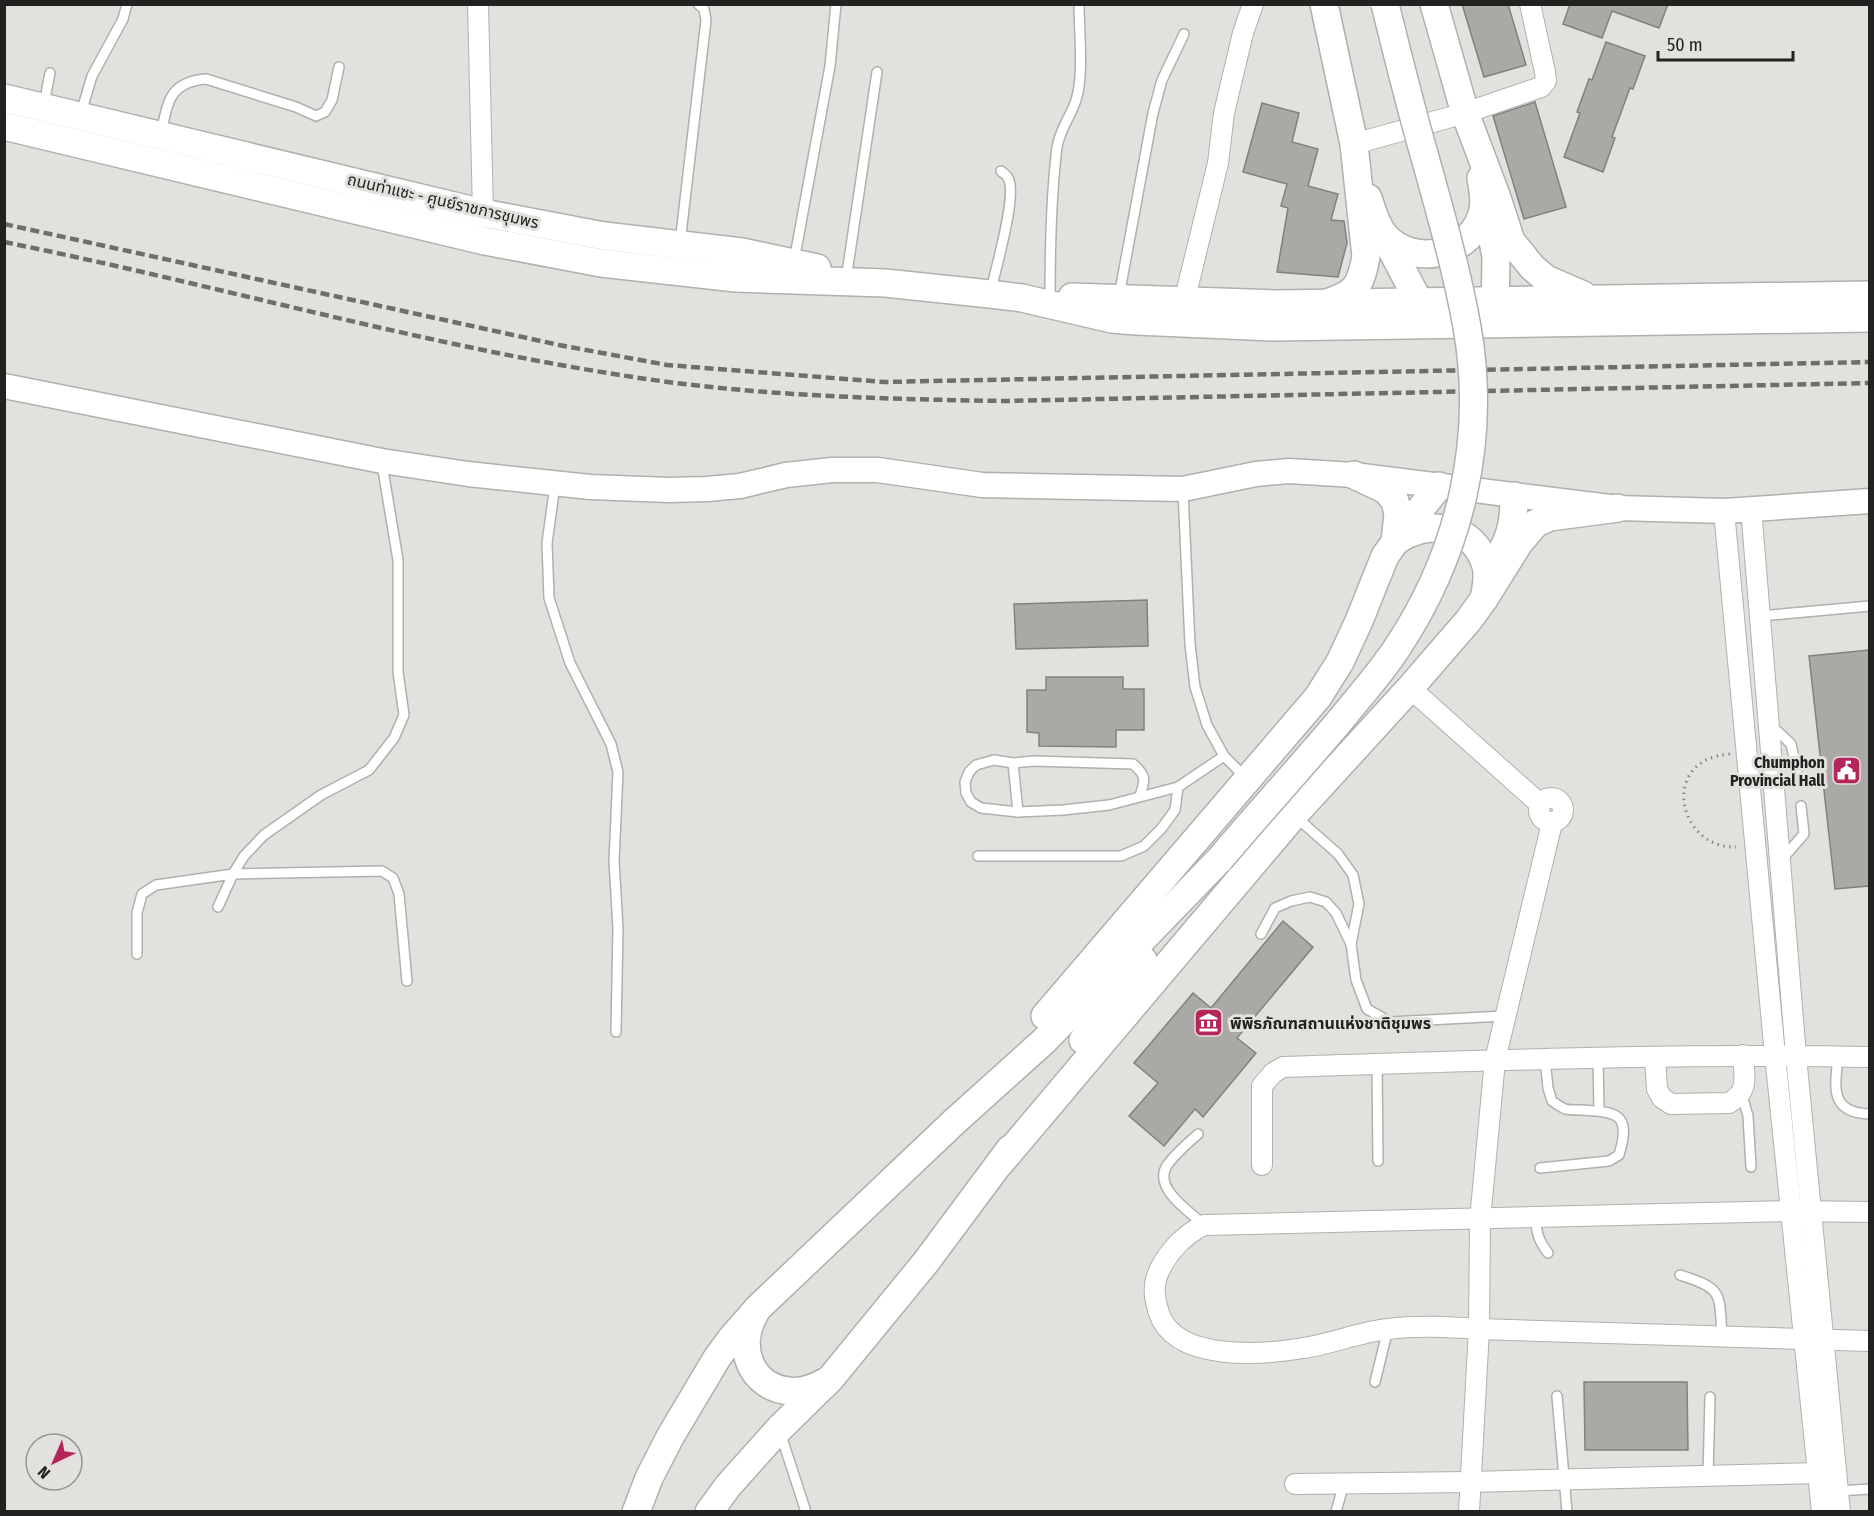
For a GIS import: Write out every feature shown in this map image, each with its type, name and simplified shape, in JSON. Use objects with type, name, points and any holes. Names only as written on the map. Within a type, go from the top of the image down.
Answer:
[{"type":"main road","points":[[1323,4],[1367,194],[1375,218],[1421,313]]},
{"type":"main road","points":[[636,1512],[669,1437],[731,1338],[759,1307],[954,1122],[1044,1041],[1220,859],[1328,735],[1397,648],[1422,606],[1442,562],[1462,506],[1470,468],[1473,424],[1472,378],[1467,328],[1443,222],[1385,4]]},
{"type":"main road","points":[[1434,4],[1465,113],[1485,195],[1496,257],[1495,313]]},
{"type":"main road","name":"ถนนท่าแซะ - ศูนย์ราชการชุมพร","points":[[4,98],[483,213],[604,236],[742,252],[885,283]]},
{"type":"main road","points":[[1465,113],[1511,241],[1532,267],[1546,279],[1595,299]]},
{"type":"main road","name":"ถนนท่าแซะ - ศูนย์ราชการชุมพร","points":[[4,126],[485,241],[601,263],[736,278],[885,283],[1022,298]]},
{"type":"main road","points":[[1326,303],[1347,296],[1354,289],[1362,275],[1366,256],[1354,144]]},
{"type":"main road","points":[[1384,235],[1399,248],[1418,254],[1437,254],[1453,249],[1467,239],[1477,227],[1483,211],[1485,195]]},
{"type":"main road","points":[[483,213],[485,241]]},
{"type":"main road","points":[[1495,313],[1595,299],[1869,295]]},
{"type":"main road","points":[[1022,298],[1119,298],[1276,304],[1326,303],[1421,313]]},
{"type":"main road","points":[[1022,298],[1112,319],[1153,323],[1274,327],[1421,313],[1869,318]]},
{"type":"main road","points":[[1354,475],[1386,490],[1395,501],[1401,538]]},
{"type":"main road","points":[[954,1122],[1317,697],[1340,662],[1385,556],[1439,486]]},
{"type":"main road","points":[[709,1512],[728,1486],[779,1429],[831,1378],[926,1262],[1002,1162],[1294,815],[1468,621],[1511,531],[1514,518],[1514,496]]},
{"type":"main road","points":[[1486,586],[1536,523],[1550,517],[1618,508]]},
{"type":"main road","points":[[1401,538],[1428,527],[1441,527],[1455,531],[1470,541],[1481,556],[1486,586]]},
{"type":"main road","points":[[1002,1162],[1058,1074],[1086,1035],[1220,859]]},
{"type":"main road","points":[[759,1307],[745,1337],[746,1353],[751,1367],[761,1379],[773,1387],[789,1391],[804,1391],[831,1378]]},
{"type":"street","points":[[477,4],[483,213]]},
{"type":"street","points":[[1185,302],[1218,163],[1224,113],[1243,33],[1253,4]]},
{"type":"street","points":[[1354,144],[1465,113],[1541,87],[1546,81],[1543,56],[1530,4]]},
{"type":"street","points":[[4,386],[382,460],[468,474],[555,484],[669,490],[707,489],[740,486],[786,476],[832,470],[878,470],[982,485],[1183,489],[1256,474],[1289,471],[1354,475],[1618,508],[1724,510],[1869,501]]},
{"type":"street","points":[[1751,508],[1796,1056],[1840,1512]]},
{"type":"street","points":[[1724,510],[1775,1055],[1822,1512]]},
{"type":"street","points":[[1410,688],[1540,804],[1548,798],[1556,799],[1560,803],[1563,814],[1552,823],[1495,1060],[1480,1220],[1479,1329],[1469,1512]]},
{"type":"street","points":[[1757,870],[1781,868]]},
{"type":"street","points":[[1655,1057],[1657,1089],[1662,1098],[1671,1104],[1729,1103],[1737,1098],[1745,1085],[1743,1055]]},
{"type":"street","points":[[1262,1165],[1262,1086],[1273,1073],[1283,1067],[1743,1055],[1869,1057]]},
{"type":"street","points":[[1869,1212],[1791,1211],[1536,1219],[1204,1225],[1195,1229],[1165,1258],[1156,1277],[1154,1290],[1161,1320],[1174,1336],[1195,1346],[1230,1353],[1304,1348],[1388,1329],[1437,1326],[1869,1341]]},
{"type":"street","points":[[1295,1484],[1819,1473]]},
{"type":"lane","points":[[81,115],[92,76],[118,29],[127,4]]},
{"type":"lane","points":[[679,245],[706,20],[704,9],[698,4]]},
{"type":"lane","points":[[794,264],[830,66],[836,4]]},
{"type":"lane","points":[[1050,297],[1051,223],[1058,144],[1076,100],[1080,76],[1079,4]]},
{"type":"lane","points":[[1119,298],[1162,80],[1184,34]]},
{"type":"lane","points":[[160,134],[168,101],[178,88],[190,80],[206,79],[296,107],[316,116],[325,112],[332,100],[339,67]]},
{"type":"lane","points":[[847,273],[877,72]]},
{"type":"lane","points":[[44,107],[50,73]]},
{"type":"lane","points":[[990,294],[1008,220],[1011,192],[1009,178],[1001,171]]},
{"type":"lane","points":[[218,907],[244,856],[264,835],[321,795],[369,770],[394,738],[404,715],[398,672],[398,560],[382,460]]},
{"type":"lane","points":[[555,484],[547,543],[549,597],[570,663],[611,744],[618,772],[614,861],[618,928],[616,1032]]},
{"type":"lane","points":[[1183,489],[1190,644],[1196,687],[1207,725],[1224,756],[1246,779]]},
{"type":"lane","points":[[1760,616],[1869,606]]},
{"type":"lane","points":[[1768,722],[1791,744],[1797,772]]},
{"type":"lane","points":[[1140,796],[1145,781],[1142,771],[1133,764],[1034,761],[1013,763],[994,760],[976,765],[969,772],[965,782],[966,793],[971,802],[981,808],[1018,812],[1063,810],[1109,805],[1178,787],[1224,756]]},
{"type":"lane","points":[[1013,763],[1018,812]]},
{"type":"lane","points":[[978,856],[1121,856],[1144,846],[1161,828],[1175,810],[1178,787]]},
{"type":"lane","points":[[1781,868],[1784,857],[1804,834],[1801,806]]},
{"type":"lane","points":[[1294,815],[1338,854],[1353,875],[1359,904],[1351,944]]},
{"type":"lane","points":[[137,954],[136,913],[142,894],[156,885],[233,874],[382,871],[393,878],[399,894],[407,981]]},
{"type":"lane","points":[[1261,934],[1275,908],[1291,901],[1310,897],[1326,902],[1336,913],[1351,944],[1356,980],[1367,1009],[1390,1022],[1504,1016]]},
{"type":"lane","points":[[1838,1057],[1835,1093],[1844,1108],[1856,1114],[1869,1114]]},
{"type":"lane","points":[[1598,1058],[1599,1111]]},
{"type":"lane","points":[[1540,1168],[1609,1161],[1619,1155],[1623,1140],[1623,1125],[1620,1118],[1610,1112],[1566,1109],[1552,1101],[1548,1088],[1545,1059]]},
{"type":"lane","points":[[1377,1064],[1378,1161]]},
{"type":"lane","points":[[1742,1092],[1748,1116],[1751,1167]]},
{"type":"lane","points":[[1198,1134],[1167,1165],[1163,1178],[1165,1189],[1204,1225]]},
{"type":"lane","points":[[1536,1219],[1536,1233],[1540,1244],[1548,1253]]},
{"type":"lane","points":[[1680,1275],[1707,1284],[1715,1292],[1719,1299],[1722,1336]]},
{"type":"lane","points":[[1375,1382],[1388,1329]]},
{"type":"lane","points":[[1557,1396],[1567,1512]]},
{"type":"lane","points":[[1708,1476],[1710,1396]]},
{"type":"lane","points":[[779,1429],[806,1512]]},
{"type":"lane","points":[[1336,1512],[1344,1483]]},
{"type":"lane","points":[[1838,1491],[1869,1489]]},
{"type":"path","points":[[1746,752],[1720,754],[1706,759],[1694,768],[1685,782],[1683,803],[1692,824],[1714,843],[1729,847],[1755,846]]},
{"type":"building","points":[[1462,4],[1508,4],[1526,65],[1484,77]]},
{"type":"building","points":[[1570,4],[1668,4],[1659,28],[1612,11],[1602,38],[1563,24]]},
{"type":"building","points":[[1606,42],[1645,56],[1633,89],[1630,88],[1612,137],[1615,138],[1603,172],[1564,157],[1580,113],[1577,112],[1589,79],[1592,80]]},
{"type":"building","points":[[1535,102],[1566,207],[1524,219],[1493,116]]},
{"type":"building","points":[[1262,103],[1299,113],[1292,142],[1318,149],[1308,186],[1338,194],[1331,220],[1344,221],[1347,243],[1338,277],[1277,272],[1288,208],[1281,206],[1287,184],[1243,172]]},
{"type":"building","points":[[1147,600],[1148,646],[1016,649],[1014,604]]},
{"type":"building","name":"Chumphon Provincial Hall","points":[[1869,650],[1869,886],[1835,889],[1809,656]]},
{"type":"building","points":[[1046,677],[1123,677],[1123,689],[1144,689],[1144,730],[1116,730],[1116,747],[1039,746],[1039,733],[1027,732],[1027,690],[1046,690]]},
{"type":"building","name":"พิพิธภัณฑสถานแห่งชาติชุมพร","points":[[1283,921],[1313,947],[1237,1038],[1256,1053],[1203,1117],[1195,1109],[1164,1146],[1129,1116],[1158,1083],[1134,1063],[1193,993],[1211,1008]]},
{"type":"building","points":[[1584,1382],[1687,1382],[1688,1450],[1585,1450]]},
{"type":"railway","points":[[4,224],[559,345],[667,365],[884,382],[1870,362]]},
{"type":"railway","points":[[4,242],[396,331],[554,364],[679,383],[772,392],[865,398],[1004,401],[1870,383]]},
{"type":"place","name":"Chumphon Provincial Hall","points":[[1846,771]]},
{"type":"place","name":"พิพิธภัณฑสถานแห่งชาติชุมพร","points":[[1209,1023]]}]
